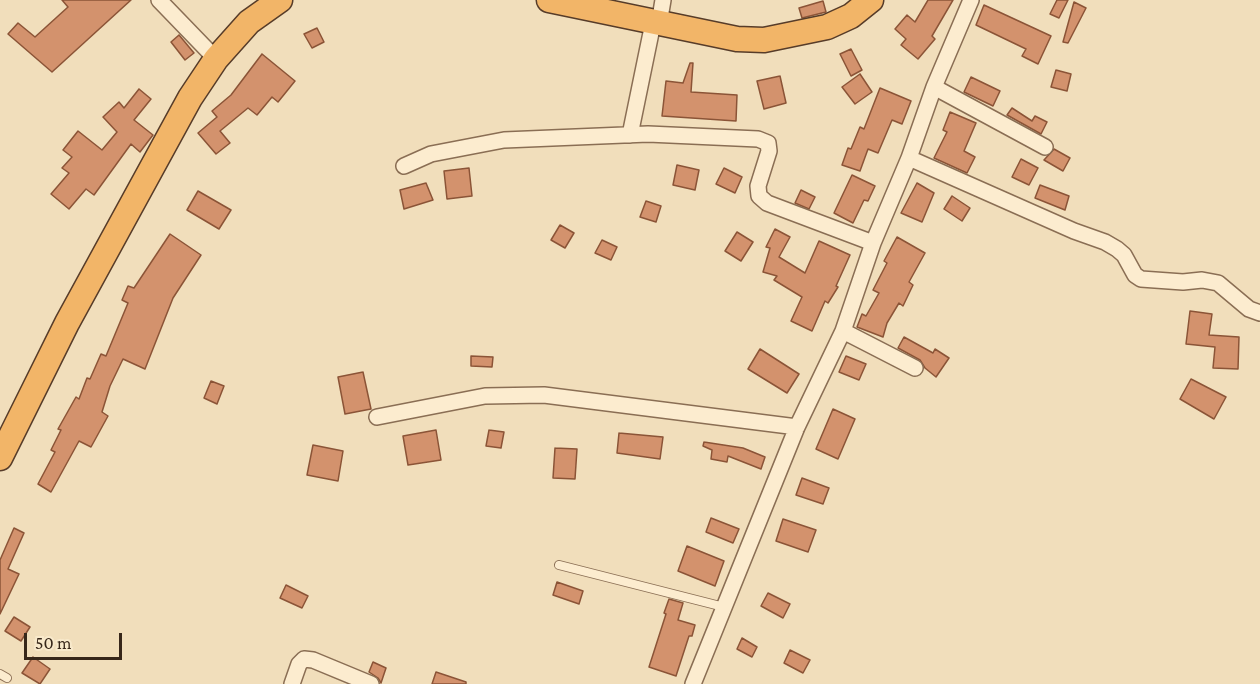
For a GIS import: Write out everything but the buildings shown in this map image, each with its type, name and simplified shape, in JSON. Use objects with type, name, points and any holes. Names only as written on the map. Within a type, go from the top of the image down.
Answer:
[{"type":"highway","points":[[0,458],[67,323],[190,98],[216,59],[249,22],[280,0]]},
{"type":"highway","points":[[549,0],[590,4],[656,23],[737,39],[764,39],[827,27],[851,16],[871,0]]},
{"type":"street","points":[[159,0],[216,59]]},
{"type":"street","points":[[630,135],[663,0]]},
{"type":"street","points":[[693,684],[726,608],[797,428],[843,331],[873,243],[971,0]]},
{"type":"street","points":[[934,87],[1045,147]]},
{"type":"street","points":[[404,166],[431,154],[504,140],[630,135],[758,139],[768,143],[769,151],[758,186],[759,196],[766,203],[873,243]]},
{"type":"street","points":[[909,158],[1074,231],[1105,242],[1124,255],[1135,275],[1141,279],[1183,282],[1202,280],[1218,283],[1249,309],[1260,313]]},
{"type":"street","points":[[843,331],[915,368]]},
{"type":"street","points":[[377,417],[485,396],[544,395],[797,428]]},
{"type":"street","points":[[292,684],[299,664],[304,659],[314,660],[371,684]]},
{"type":"lane","points":[[559,565],[726,608]]}]
